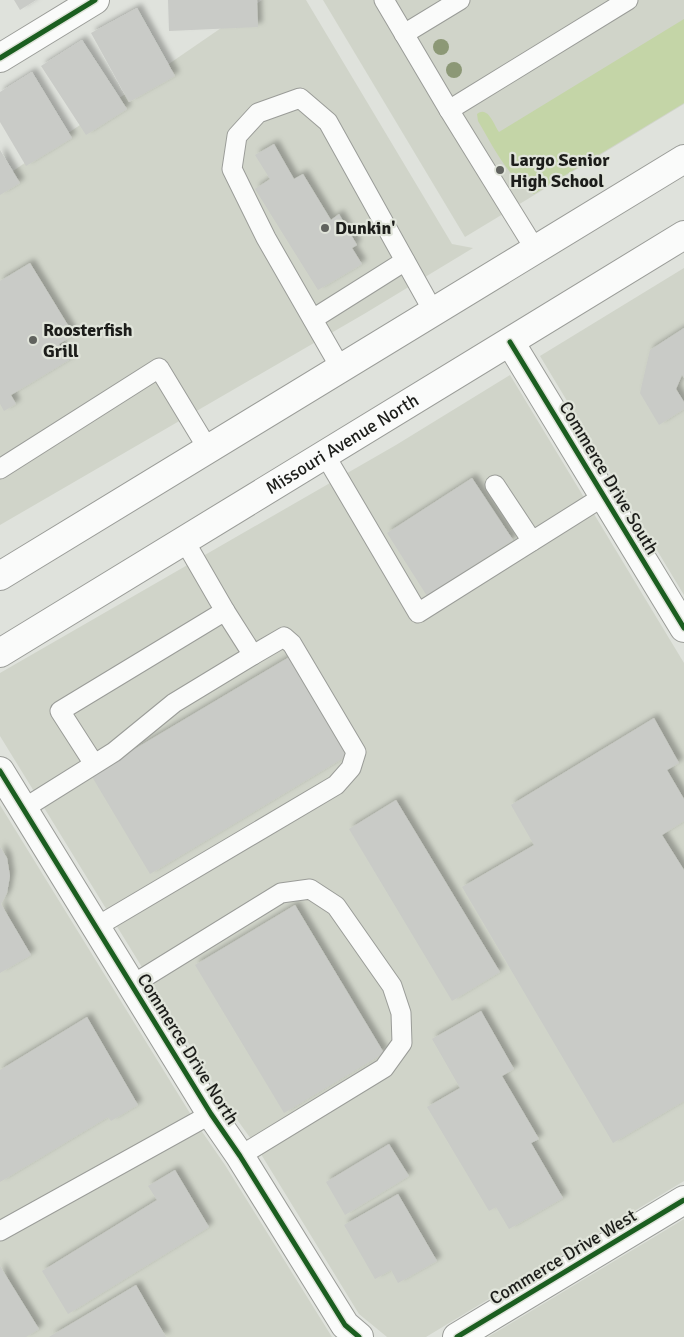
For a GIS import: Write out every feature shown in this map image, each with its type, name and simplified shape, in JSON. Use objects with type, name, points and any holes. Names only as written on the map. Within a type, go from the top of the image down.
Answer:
[{"type":"main road","points":[[0,58],[95,0]]},
{"type":"main road","points":[[0,576],[535,248],[684,159]]},
{"type":"main road","name":"Missouri Avenue North","points":[[0,653],[684,235]]},
{"type":"main road","name":"Commerce Drive South","points":[[510,342],[684,628]]},
{"type":"main road","name":"Commerce Drive North","points":[[0,771],[211,1114],[240,1156],[347,1333]]},
{"type":"main road","name":"Commerce Drive West","points":[[457,1337],[684,1200]]},
{"type":"lane","points":[[384,0],[449,110],[535,248]]},
{"type":"lane","points":[[404,34],[460,0]]},
{"type":"lane","points":[[449,110],[628,0]]},
{"type":"lane","points":[[340,367],[266,238],[232,169],[237,136],[258,113],[300,98],[328,122],[433,311]]},
{"type":"lane","points":[[313,319],[405,261]]},
{"type":"lane","points":[[0,469],[159,368],[208,449]]},
{"type":"lane","points":[[325,455],[418,612],[604,496]]},
{"type":"lane","points":[[495,485],[532,541]]},
{"type":"lane","points":[[184,540],[225,611],[254,655]]},
{"type":"lane","points":[[94,764],[60,711],[225,611]]},
{"type":"lane","points":[[22,809],[114,752],[174,703],[284,636],[292,644],[356,752],[351,768],[336,786],[96,927]]},
{"type":"lane","points":[[132,985],[281,893],[310,889],[336,906],[392,986],[402,1013],[402,1043],[384,1068],[240,1156]]},
{"type":"lane","points":[[0,1231],[211,1114]]},
{"type":"shaded area","points":[[262,0],[306,0],[452,244],[473,248],[364,314],[0,525],[0,180]]},
{"type":"shaded area","name":"Largo Senior High School","points":[[323,0],[684,0],[684,104],[465,237]]},
{"type":"shaded area","points":[[684,268],[684,595],[540,356]]},
{"type":"shaded area","points":[[510,375],[684,663],[684,1181],[426,1337],[387,1337],[359,1314],[256,1146],[226,1104],[0,736],[0,673],[396,445]]},
{"type":"shaded area","points":[[0,805],[196,1123],[225,1165],[332,1337],[0,1337]]},
{"type":"shaded area","points":[[684,1219],[684,1337],[488,1337]]},
{"type":"green space","points":[[684,19],[684,103],[534,194],[525,188],[509,171],[495,150],[478,121],[477,114],[484,112],[487,114],[499,132]]},
{"type":"building","points":[[14,0],[36,0],[20,10]]},
{"type":"building","points":[[168,0],[257,0],[258,27],[169,31]]},
{"type":"building","points":[[137,8],[175,76],[129,102],[91,33]]},
{"type":"building","points":[[82,40],[127,109],[86,135],[41,66]]},
{"type":"building","points":[[32,72],[72,138],[26,166],[0,122],[0,92]]},
{"type":"building","points":[[274,144],[294,179],[303,174],[331,220],[339,214],[357,245],[352,248],[362,264],[318,290],[255,189],[270,179],[255,155]]},
{"type":"building","points":[[0,150],[20,183],[0,195]]},
{"type":"building","name":"Roosterfish Grill","points":[[30,263],[74,335],[59,344],[69,360],[11,395],[16,404],[4,411],[0,404],[0,281]]},
{"type":"building","points":[[684,328],[684,378],[682,375],[676,389],[684,402],[684,409],[659,425],[640,393],[650,350]]},
{"type":"building","points":[[472,478],[513,540],[427,596],[387,533]]},
{"type":"building","points":[[291,656],[350,754],[150,874],[91,775]]},
{"type":"building","points":[[654,718],[679,763],[667,770],[684,799],[684,821],[662,835],[684,870],[684,1101],[613,1143],[462,887],[534,845],[511,805]]},
{"type":"building","points":[[396,800],[500,972],[452,1001],[349,829]]},
{"type":"building","points":[[0,847],[7,858],[10,876],[7,893],[1,904],[31,955],[0,973]]},
{"type":"building","points":[[295,905],[384,1053],[284,1113],[195,965]]},
{"type":"building","points":[[481,1011],[514,1069],[502,1076],[539,1139],[531,1143],[563,1198],[509,1229],[496,1207],[489,1211],[427,1107],[460,1088],[432,1039]]},
{"type":"building","points":[[87,1017],[138,1105],[111,1121],[108,1117],[0,1182],[0,1070]]},
{"type":"building","points":[[389,1144],[409,1176],[345,1215],[326,1182]]},
{"type":"building","points":[[175,1170],[209,1227],[68,1314],[42,1271],[157,1200],[148,1186]]},
{"type":"building","points":[[398,1194],[437,1261],[398,1283],[391,1270],[375,1279],[344,1225]]},
{"type":"building","points":[[0,1266],[39,1329],[26,1337],[0,1337]]},
{"type":"building","points":[[136,1285],[166,1337],[49,1337],[116,1297]]},
{"type":"cycle path","points":[[0,58],[95,0]]},
{"type":"cycle path","points":[[510,342],[684,628]]},
{"type":"cycle path","points":[[0,771],[211,1114],[240,1156],[345,1325],[359,1337]]},
{"type":"cycle path","points":[[457,1337],[684,1200]]},
{"type":"place","name":"Largo Senior High School","points":[[500,170]]},
{"type":"place","name":"Dunkin'","points":[[325,228]]},
{"type":"place","name":"Roosterfish Grill","points":[[33,340]]}]
